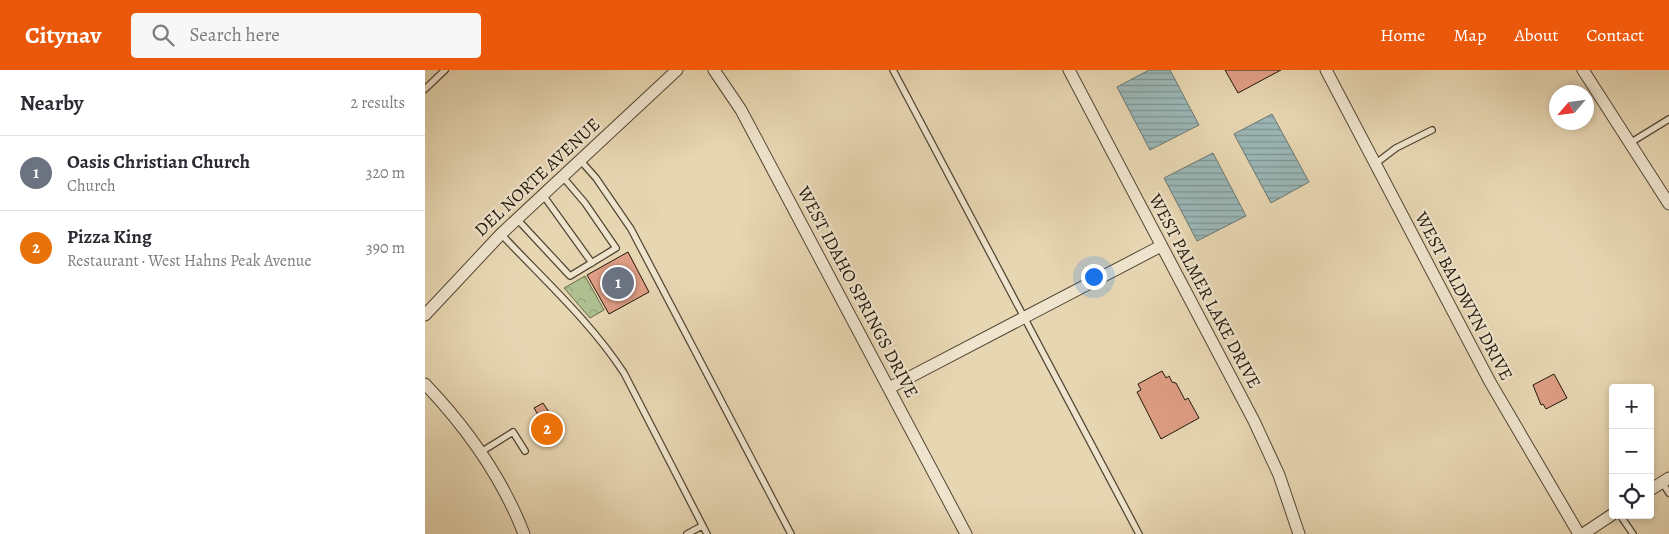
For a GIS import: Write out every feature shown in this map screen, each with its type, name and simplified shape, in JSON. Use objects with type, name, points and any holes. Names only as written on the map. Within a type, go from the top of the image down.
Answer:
[{"type":"street","name":"DEL NORTE AVENUE","points":[[425,315],[501,234],[677,70]]},
{"type":"street","name":"WEST IDAHO SPRINGS DRIVE","points":[[714,70],[741,110],[966,534]]},
{"type":"street","name":"WEST PALMER LAKE DRIVE","points":[[1069,70],[1254,421],[1279,475],[1299,534]]},
{"type":"street","name":"WEST BALDWYN DRIVE","points":[[1326,70],[1490,382],[1581,534]]},
{"type":"street","points":[[1583,70],[1669,204]]},
{"type":"street","points":[[889,388],[1161,246]]},
{"type":"street","points":[[425,384],[458,420],[481,452],[501,485],[523,534]]},
{"type":"street","points":[[1654,488],[1666,480]]},
{"type":"street","points":[[1581,534],[1609,516]]},
{"type":"lane","points":[[425,89],[445,70]]},
{"type":"lane","points":[[893,70],[1139,534]]},
{"type":"lane","points":[[1630,143],[1669,119]]},
{"type":"lane","points":[[1375,164],[1397,148],[1432,130]]},
{"type":"lane","points":[[580,160],[596,178],[631,230],[791,534]]},
{"type":"lane","points":[[517,219],[570,276],[616,248],[585,203],[563,176]]},
{"type":"lane","points":[[543,195],[559,214],[592,263]]},
{"type":"lane","points":[[501,234],[593,330],[611,354],[624,373],[707,534]]},
{"type":"lane","points":[[481,452],[513,432],[525,451]]},
{"type":"lane","points":[[1666,480],[1669,492]]},
{"type":"lane","points":[[1623,519],[1633,534]]},
{"type":"lane","points":[[687,534],[702,526]]},
{"type":"green space","points":[[585,276],[604,310],[590,318],[564,288]]},
{"type":"water","points":[[1149,70],[1170,70],[1199,125],[1150,150],[1117,87]]},
{"type":"water","points":[[1272,114],[1309,182],[1271,203],[1234,134]]},
{"type":"water","points":[[1213,153],[1246,216],[1197,241],[1164,178]]},
{"type":"building","points":[[1225,70],[1281,70],[1238,93]]},
{"type":"building","points":[[628,252],[649,292],[609,314],[587,275]]},
{"type":"building","points":[[1162,371],[1166,378],[1169,376],[1172,382],[1176,383],[1185,400],[1188,398],[1199,418],[1161,439],[1137,392],[1141,390],[1138,384]]},
{"type":"building","points":[[1554,374],[1567,398],[1546,409],[1543,404],[1541,405],[1533,385]]},
{"type":"building","points":[[543,403],[561,430],[542,442],[534,428],[543,423],[534,408]]},
{"type":"place","name":"Oasis Christian Church","points":[[618,283]]},
{"type":"place","name":"Pizza King","points":[[547,429]]}]
